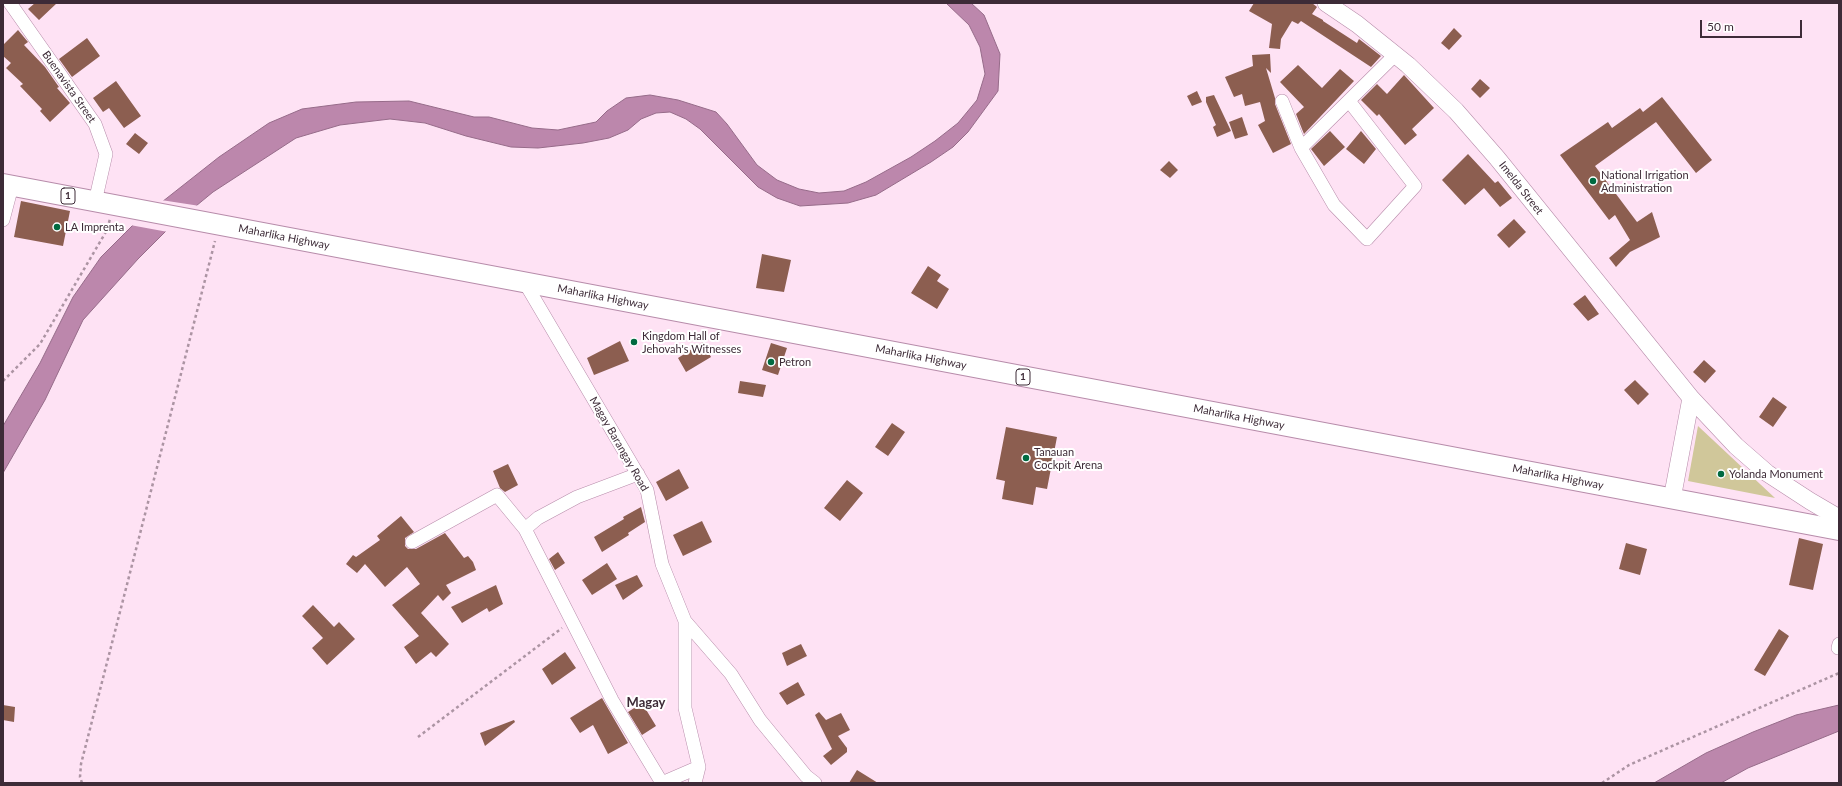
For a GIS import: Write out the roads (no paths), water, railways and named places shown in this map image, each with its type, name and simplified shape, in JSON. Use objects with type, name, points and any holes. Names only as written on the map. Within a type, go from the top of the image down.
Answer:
[{"type":"highway","name":"Maharlika Highway","points":[[8,185],[1839,530]]},
{"type":"main road","name":"Imelda Street","points":[[1326,3],[1357,24],[1396,54],[1456,111],[1497,158],[1691,398],[1736,446],[1767,473],[1810,502],[1839,518]]},
{"type":"main road","points":[[1672,499],[1691,398]]},
{"type":"street","name":"Buenavista Street","points":[[10,3],[96,124],[106,154],[95,202]]},
{"type":"street","points":[[1301,148],[1396,54]]},
{"type":"street","points":[[1282,101],[1301,148],[1334,205],[1367,239],[1415,186],[1348,101]]},
{"type":"street","points":[[3,220],[8,185]]},
{"type":"street","name":"Magay Barangay Road","points":[[525,283],[647,490],[662,564],[685,621],[685,708],[699,767],[695,783]]},
{"type":"street","points":[[525,529],[538,518],[577,497],[638,474]]},
{"type":"street","points":[[412,542],[498,495],[525,529],[612,700],[662,783],[699,767]]},
{"type":"street","points":[[685,621],[731,674],[760,720],[806,776],[815,783]]},
{"type":"place","name":"National Irrigation Administration","points":[[1593,181]]},
{"type":"place","name":"LA Imprenta","points":[[57,227]]},
{"type":"place","name":"Kingdom Hall of Jehovah's Witnesses","points":[[634,342]]},
{"type":"place","name":"Petron","points":[[771,362]]},
{"type":"place","name":"Tanauan Cockpit Arena","points":[[1026,458]]},
{"type":"place","name":"Yolanda Monument","points":[[1721,474]]},
{"type":"district","name":"Magay","points":[[646,703]]}]
